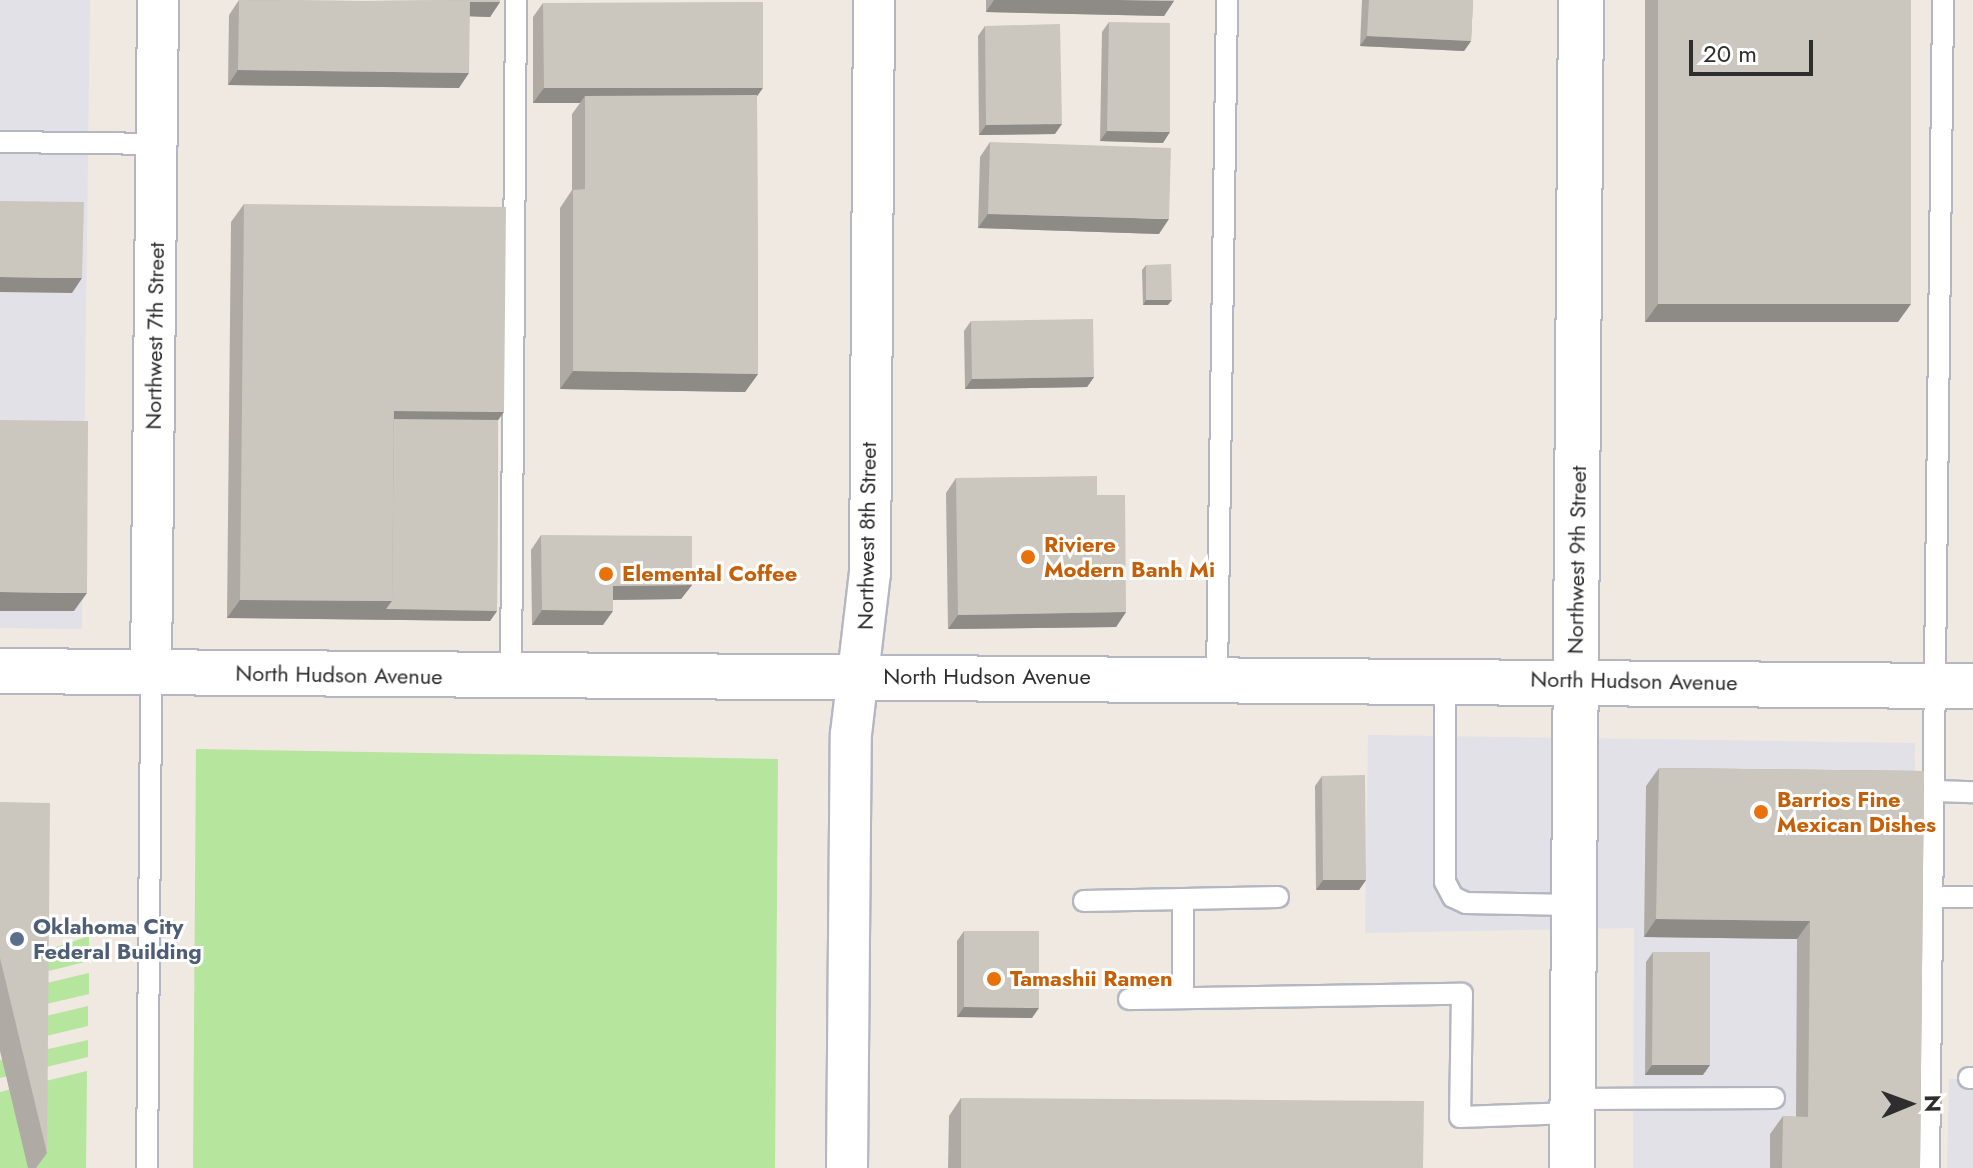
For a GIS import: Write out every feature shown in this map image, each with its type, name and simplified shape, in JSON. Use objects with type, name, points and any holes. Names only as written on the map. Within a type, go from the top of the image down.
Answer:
[{"type":"street","name":"Northwest 7th Street","points":[[151,672],[158,0]]},
{"type":"street","name":"Northwest 8th Street","points":[[847,1168],[851,734],[870,573],[874,0]]},
{"type":"street","name":"Northwest 9th Street","points":[[1572,1168],[1581,0]]},
{"type":"street","name":"North Hudson Avenue","points":[[0,671],[511,679],[1217,677],[1955,686]]},
{"type":"lane","points":[[511,679],[516,0]]},
{"type":"lane","points":[[1217,677],[1227,0]]},
{"type":"lane","points":[[1929,1168],[1936,791],[1955,686],[1943,0]]},
{"type":"lane","points":[[0,142],[157,144]]},
{"type":"lane","points":[[147,1168],[151,672]]},
{"type":"lane","points":[[1445,679],[1445,882],[1453,897],[1466,903],[1574,905]]},
{"type":"lane","points":[[1936,791],[1973,792]]},
{"type":"lane","points":[[1084,901],[1278,897]]},
{"type":"lane","points":[[1934,897],[1973,897]]},
{"type":"lane","points":[[1183,899],[1183,997]]},
{"type":"lane","points":[[1129,999],[1462,994],[1460,1117],[1572,1106],[1774,1098]]},
{"type":"shaded area","points":[[0,0],[90,0],[82,629],[0,628]]},
{"type":"shaded area","points":[[1368,735],[1915,743],[1914,1168],[1633,1168],[1634,928],[1365,933]]},
{"type":"shaded area","points":[[1949,1079],[1973,1079],[1973,1168],[1947,1168]]},
{"type":"green space","points":[[196,749],[778,759],[775,1168],[193,1168]]},
{"type":"green space","points":[[89,936],[89,961],[0,983],[0,966]]},
{"type":"green space","points":[[89,973],[89,994],[0,1015],[0,994]]},
{"type":"green space","points":[[88,1006],[88,1026],[0,1047],[0,1027]]},
{"type":"green space","points":[[88,1040],[88,1057],[0,1078],[0,1060]]},
{"type":"green space","points":[[87,1071],[86,1168],[0,1168],[0,1092]]},
{"type":"building","points":[[239,0],[500,2],[470,2],[469,73],[238,70]]},
{"type":"building","points":[[1369,0],[1473,0],[1471,41],[1367,36]]},
{"type":"building","points":[[1658,0],[1911,0],[1911,304],[1658,304]]},
{"type":"building","points":[[763,2],[763,88],[544,88],[543,3]]},
{"type":"building","points":[[1109,22],[1170,23],[1170,132],[1107,131]]},
{"type":"building","points":[[1060,24],[1062,124],[986,125],[985,26]]},
{"type":"building","points":[[757,95],[758,374],[573,371],[573,190],[585,189],[585,96]]},
{"type":"building","points":[[990,142],[1171,148],[1169,219],[988,214]]},
{"type":"building","points":[[0,201],[84,202],[82,278],[0,277]]},
{"type":"building","points":[[244,204],[506,207],[504,412],[394,411],[392,601],[240,600]]},
{"type":"building","points":[[1171,264],[1172,300],[1146,300],[1146,265]]},
{"type":"building","points":[[1093,319],[1094,377],[972,379],[971,321]]},
{"type":"building","points":[[394,419],[498,420],[497,611],[386,609],[392,601]]},
{"type":"building","points":[[0,420],[88,421],[87,593],[0,592]]},
{"type":"building","points":[[1097,476],[1097,495],[1125,495],[1126,612],[958,615],[956,478]]},
{"type":"building","name":"Elemental Coffee","points":[[541,535],[692,536],[692,585],[613,586],[613,611],[542,610]]},
{"type":"building","points":[[1659,768],[1924,771],[1920,1168],[1782,1168],[1783,1116],[1808,1117],[1810,921],[1656,919]]},
{"type":"building","points":[[1365,775],[1366,880],[1323,880],[1322,776]]},
{"type":"building","points":[[0,802],[50,803],[47,1153],[0,958]]},
{"type":"building","name":"Tamashii Ramen","points":[[964,931],[1039,931],[1039,1008],[964,1007]]},
{"type":"building","points":[[1653,952],[1710,952],[1710,1065],[1652,1065]]},
{"type":"building","points":[[961,1098],[1424,1101],[1423,1168],[961,1168]]},
{"type":"place","name":"Riviere Modern Banh Mi","points":[[1028,557]]},
{"type":"place","name":"Elemental Coffee","points":[[606,574]]},
{"type":"place","name":"Barrios Fine Mexican Dishes","points":[[1761,812]]},
{"type":"place","name":"Oklahoma City Federal Building","points":[[17,939]]},
{"type":"place","name":"Tamashii Ramen","points":[[994,979]]}]
